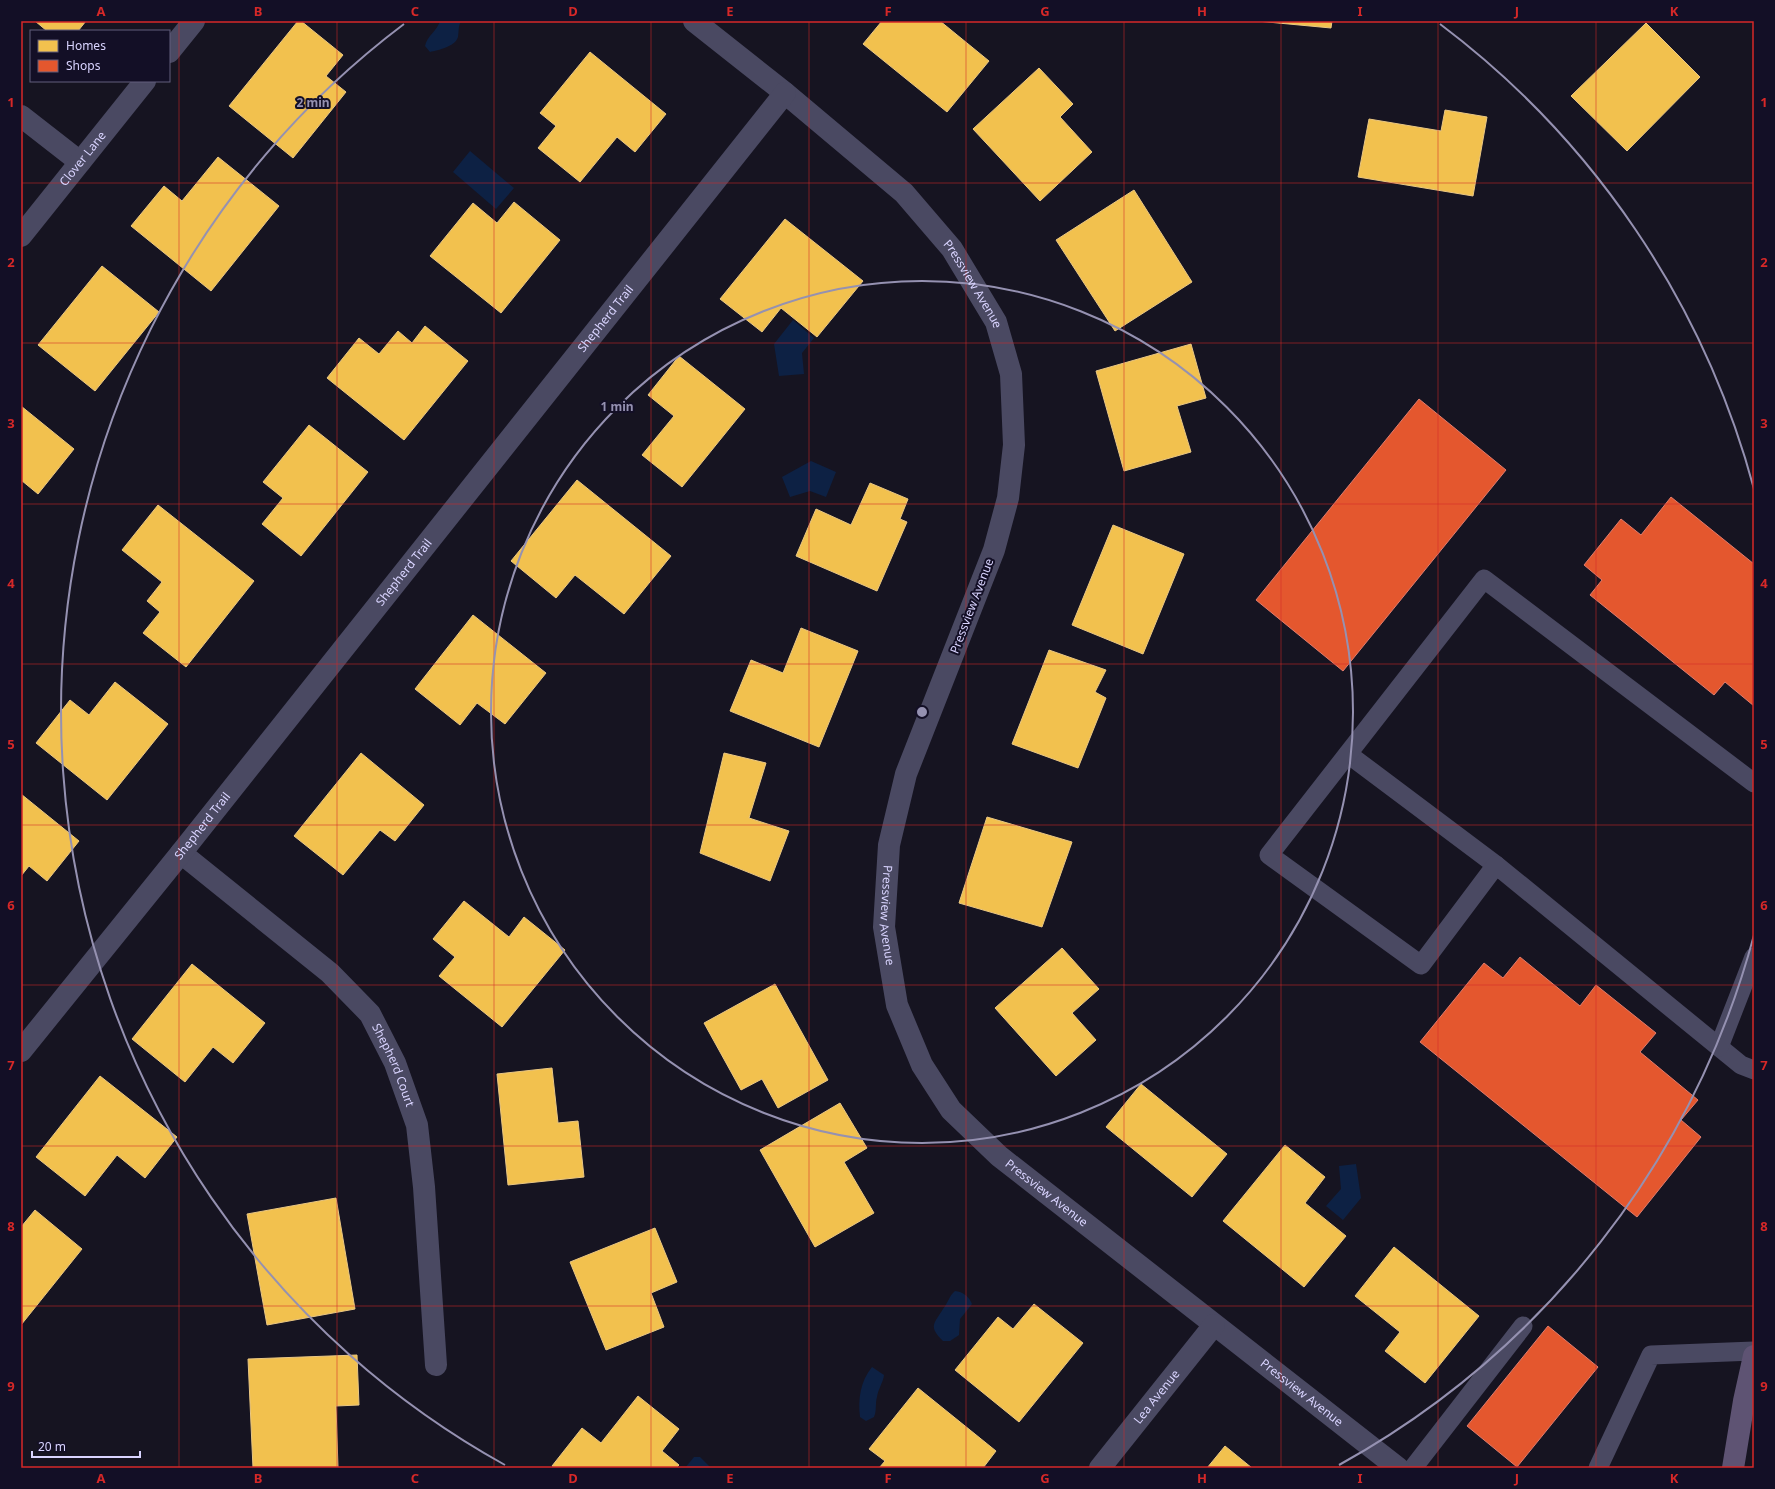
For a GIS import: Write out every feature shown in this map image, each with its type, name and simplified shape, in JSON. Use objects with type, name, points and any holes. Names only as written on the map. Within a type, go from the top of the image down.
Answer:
[{"type":"main road","points":[[1734,1468],[1744,1401],[1754,1356]]},
{"type":"street","points":[[170,51],[194,21]]},
{"type":"street","name":"Pressview Avenue","points":[[694,21],[785,93],[904,193],[952,249],[996,322],[1011,374],[1014,445],[1008,498],[994,550],[906,774],[889,845],[884,927],[897,1004],[922,1065],[951,1110],[999,1156],[1398,1468]]},
{"type":"street","name":"Clover Lane","points":[[21,236],[144,82]]},
{"type":"street","name":"Shepherd Trail","points":[[21,1051],[181,853],[785,93]]},
{"type":"street","points":[[21,116],[80,162]]},
{"type":"street","name":"Shepherd Court","points":[[181,853],[330,973],[370,1014],[395,1063],[417,1125],[424,1187],[436,1365]]},
{"type":"street","name":"Lea Avenue","points":[[1100,1468],[1214,1325]]},
{"type":"lane","points":[[1496,865],[1421,965],[1269,855],[1484,579],[1754,783]]},
{"type":"lane","points":[[1348,754],[1496,865],[1741,1065],[1754,1070]]},
{"type":"lane","points":[[1719,1047],[1754,957]]},
{"type":"lane","points":[[1413,1468],[1523,1326]]},
{"type":"lane","points":[[1598,1468],[1651,1355],[1754,1351]]},
{"type":"water","points":[[440,21],[461,21],[458,37],[450,46],[430,52],[425,46],[426,42],[437,28]]},
{"type":"water","points":[[470,151],[514,188],[496,209],[453,172]]},
{"type":"water","points":[[793,320],[814,338],[802,353],[804,374],[779,376],[774,344]]},
{"type":"water","points":[[811,461],[836,472],[826,497],[810,491],[790,497],[782,477]]},
{"type":"water","points":[[1356,1164],[1361,1198],[1343,1220],[1326,1206],[1341,1189],[1339,1166]]},
{"type":"water","points":[[955,1291],[961,1292],[965,1295],[972,1304],[960,1319],[959,1335],[950,1341],[943,1341],[935,1332],[934,1325]]},
{"type":"water","points":[[872,1367],[884,1375],[876,1402],[874,1417],[866,1421],[860,1417],[859,1404],[862,1385]]},
{"type":"water","points":[[694,1457],[700,1457],[711,1468],[685,1468]]},
{"type":"building: Homes","points":[[35,21],[86,21],[79,30],[46,30]]},
{"type":"building: Homes","points":[[298,21],[301,21],[343,55],[326,76],[346,92],[293,158],[229,106]]},
{"type":"building: Homes","points":[[882,21],[940,21],[989,61],[947,112],[863,44]]},
{"type":"building: Homes","points":[[1257,21],[1332,21],[1331,28]]},
{"type":"building: Homes","points":[[1646,23],[1700,77],[1627,151],[1571,96]]},
{"type":"building: Homes","points":[[590,52],[666,114],[635,152],[617,137],[580,182],[538,148],[556,126],[540,113]]},
{"type":"building: Homes","points":[[1039,68],[1073,104],[1060,117],[1092,152],[1040,201],[973,129]]},
{"type":"building: Homes","points":[[1445,110],[1487,117],[1473,196],[1358,177],[1369,119],[1441,131]]},
{"type":"building: Homes","points":[[218,157],[279,206],[211,291],[131,226],[164,186],[182,201]]},
{"type":"building: Homes","points":[[1134,190],[1192,282],[1115,331],[1056,240]]},
{"type":"building: Homes","points":[[514,202],[560,240],[501,313],[430,256],[473,203],[497,223]]},
{"type":"building: Homes","points":[[785,219],[863,281],[817,337],[781,308],[762,332],[720,299]]},
{"type":"building: Homes","points":[[102,266],[159,312],[95,391],[38,345]]},
{"type":"building: Homes","points":[[425,326],[468,361],[404,440],[327,378],[359,338],[379,354],[398,331],[412,343]]},
{"type":"building: Homes","points":[[1191,344],[1206,398],[1177,406],[1191,452],[1124,471],[1096,371]]},
{"type":"building: Homes","points":[[679,356],[745,409],[682,487],[642,455],[674,416],[648,395]]},
{"type":"building: Homes","points":[[21,406],[74,449],[38,494],[21,480]]},
{"type":"building: Homes","points":[[309,425],[368,472],[301,556],[262,524],[283,498],[263,482]]},
{"type":"building: Homes","points":[[577,480],[671,556],[624,614],[575,575],[556,598],[511,561]]},
{"type":"building: Homes","points":[[870,483],[908,499],[900,519],[907,522],[877,591],[796,556],[816,509],[851,525]]},
{"type":"building: Homes","points":[[158,505],[254,581],[186,667],[143,633],[160,612],[147,601],[162,582],[122,550]]},
{"type":"building: Homes","points":[[1113,525],[1184,554],[1143,654],[1072,625]]},
{"type":"building: Homes","points":[[473,615],[546,673],[505,724],[477,703],[460,725],[415,689]]},
{"type":"building: Homes","points":[[801,628],[858,651],[819,747],[730,711],[751,660],[783,673]]},
{"type":"building: Homes","points":[[1049,650],[1106,670],[1095,692],[1106,698],[1078,768],[1012,744]]},
{"type":"building: Homes","points":[[115,682],[168,724],[107,800],[36,743],[70,700],[89,715]]},
{"type":"building: Homes","points":[[361,753],[424,805],[395,841],[380,830],[343,875],[294,836]]},
{"type":"building: Homes","points":[[724,753],[766,763],[749,818],[789,831],[770,881],[700,853]]},
{"type":"building: Homes","points":[[21,794],[79,841],[47,881],[29,866],[21,876]]},
{"type":"building: Homes","points":[[987,817],[1072,842],[1042,927],[959,903]]},
{"type":"building: Homes","points":[[464,901],[509,937],[524,917],[565,950],[502,1027],[439,976],[455,957],[433,939]]},
{"type":"building: Homes","points":[[1062,948],[1099,989],[1072,1013],[1096,1040],[1056,1076],[995,1008]]},
{"type":"building: Homes","points":[[192,964],[265,1023],[233,1063],[213,1047],[185,1082],[132,1039]]},
{"type":"building: Homes","points":[[775,984],[828,1080],[778,1108],[762,1079],[741,1090],[704,1023]]},
{"type":"building: Homes","points":[[552,1068],[558,1123],[578,1121],[584,1177],[508,1185],[497,1074]]},
{"type":"building: Homes","points":[[100,1076],[177,1137],[145,1178],[117,1155],[85,1196],[36,1157]]},
{"type":"building: Homes","points":[[1141,1084],[1227,1154],[1192,1197],[1106,1127]]},
{"type":"building: Homes","points":[[840,1103],[867,1148],[844,1162],[874,1213],[815,1247],[760,1150]]},
{"type":"building: Homes","points":[[1285,1145],[1325,1177],[1305,1203],[1346,1236],[1304,1287],[1223,1221]]},
{"type":"building: Homes","points":[[336,1198],[355,1309],[267,1325],[247,1214]]},
{"type":"building: Homes","points":[[35,1210],[82,1249],[21,1325],[21,1227]]},
{"type":"building: Homes","points":[[655,1228],[677,1282],[651,1293],[664,1327],[606,1350],[570,1262]]},
{"type":"building: Homes","points":[[1394,1247],[1479,1316],[1425,1383],[1385,1351],[1400,1332],[1355,1296]]},
{"type":"building: Homes","points":[[1034,1304],[1083,1343],[1019,1422],[955,1370],[998,1317],[1013,1329]]},
{"type":"building: Homes","points":[[357,1355],[359,1405],[336,1406],[338,1468],[253,1468],[248,1359]]},
{"type":"building: Homes","points":[[918,1388],[996,1451],[983,1468],[879,1468],[885,1461],[869,1449]]},
{"type":"building: Homes","points":[[638,1396],[679,1429],[662,1451],[679,1465],[676,1468],[556,1468],[552,1466],[582,1428],[601,1443]]},
{"type":"building: Homes","points":[[1225,1446],[1252,1468],[1207,1468]]},
{"type":"building: Shops","points":[[1419,399],[1506,470],[1343,671],[1256,600]]},
{"type":"building: Shops","points":[[1671,497],[1754,564],[1754,706],[1725,682],[1714,695],[1590,595],[1602,580],[1584,565],[1621,519],[1641,535]]},
{"type":"building: Shops","points":[[1520,957],[1580,1006],[1596,985],[1656,1033],[1640,1052],[1698,1100],[1681,1120],[1701,1137],[1637,1217],[1420,1042],[1484,963],[1503,978]]},
{"type":"building: Shops","points":[[1548,1326],[1598,1367],[1517,1467],[1467,1426]]}]
